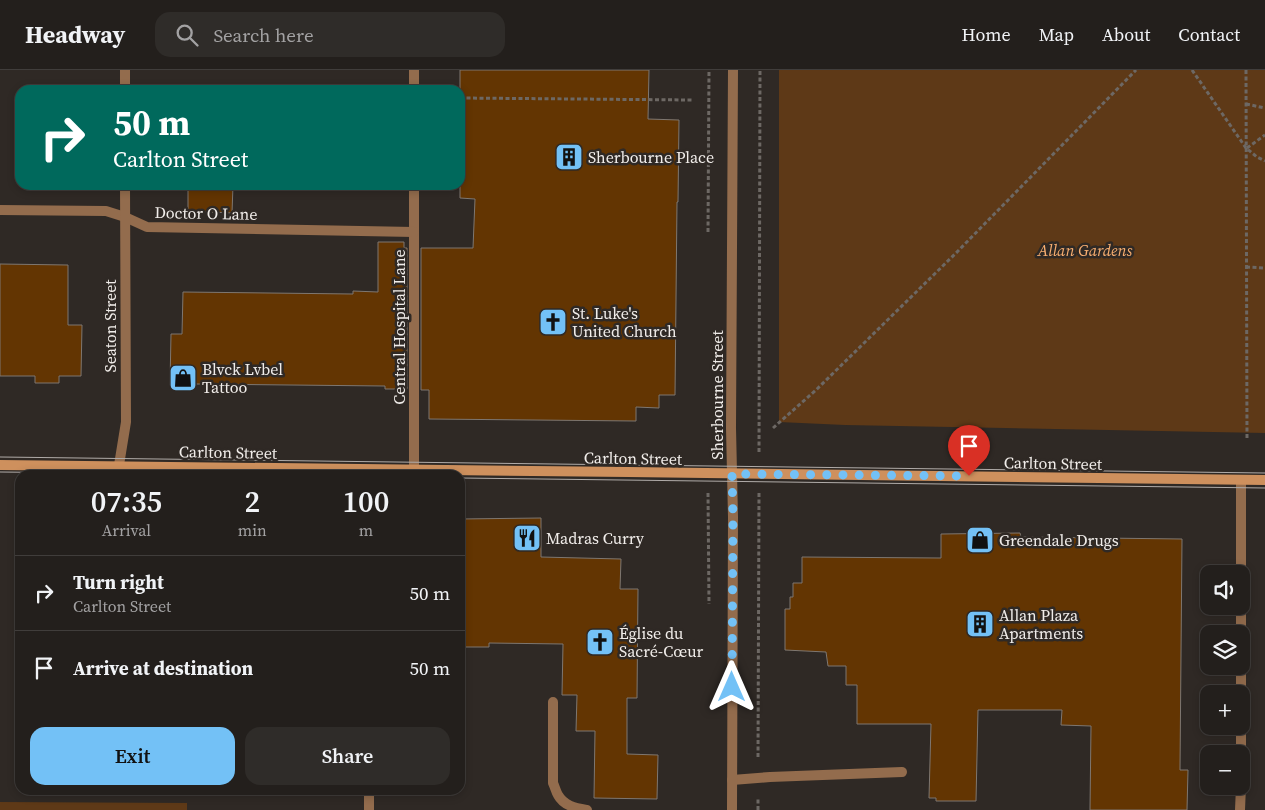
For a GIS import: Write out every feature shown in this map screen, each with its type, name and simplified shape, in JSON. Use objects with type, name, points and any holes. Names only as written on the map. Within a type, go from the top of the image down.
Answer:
[{"type":"main road","name":"Carlton Street","points":[[0,465],[119,465],[298,470]]},
{"type":"main road","name":"Carlton Street","points":[[465,471],[1265,480]]},
{"type":"street","points":[[125,70],[125,85]]},
{"type":"street","points":[[414,70],[414,85]]},
{"type":"street","name":"Sherbourne Street","points":[[732,810],[733,70]]},
{"type":"street","name":"Seaton Street","points":[[119,465],[126,422],[125,190]]},
{"type":"street","name":"Central Hospital Lane","points":[[414,190],[414,470]]},
{"type":"street","name":"Doctor O Lane","points":[[0,210],[106,211],[124,216],[147,227],[414,232]]},
{"type":"street","points":[[1241,480],[1241,565]]},
{"type":"street","points":[[553,702],[553,783],[558,796],[566,804],[587,810]]},
{"type":"street","points":[[732,780],[902,772]]},
{"type":"street","points":[[369,795],[369,810]]},
{"type":"street","points":[[1240,795],[1240,810]]},
{"type":"path","points":[[758,428],[760,70]]},
{"type":"path","points":[[773,428],[816,390],[948,261],[1136,70]]},
{"type":"path","points":[[1192,70],[1246,148],[1265,161]]},
{"type":"path","points":[[1246,70],[1247,439]]},
{"type":"path","points":[[465,98],[692,100]]},
{"type":"path","points":[[1246,104],[1265,108]]},
{"type":"path","points":[[1246,148],[1265,135]]},
{"type":"path","points":[[1246,267],[1265,268]]},
{"type":"path","points":[[758,810],[760,518]]},
{"type":"green space","name":"Allan Gardens","points":[[779,70],[1265,70],[1265,433],[845,425],[779,422]]},
{"type":"green space","points":[[0,802],[187,803],[187,810],[0,810]]},
{"type":"building","points":[[460,70],[649,70],[648,119],[679,120],[675,395],[659,395],[659,408],[636,407],[636,421],[429,419],[429,390],[421,390],[421,248],[473,248],[475,199],[460,198],[460,190],[465,190],[465,85],[460,85]]},
{"type":"building","points":[[188,190],[233,190],[232,213],[188,211]]},
{"type":"building","points":[[378,242],[404,242],[404,248],[407,248],[407,389],[385,389],[385,386],[170,385],[171,334],[182,334],[183,292],[353,294],[353,291],[378,292]]},
{"type":"building","points":[[0,264],[68,265],[68,325],[82,325],[81,376],[59,376],[59,383],[35,383],[35,376],[0,376]]},
{"type":"building","points":[[541,518],[541,557],[621,559],[620,589],[638,589],[637,698],[627,698],[627,754],[658,755],[657,799],[594,798],[595,731],[576,731],[577,695],[562,695],[563,644],[489,643],[489,647],[465,647],[465,519]]},
{"type":"building","points":[[1020,533],[1021,537],[1182,539],[1180,770],[1188,770],[1187,810],[1090,810],[1091,726],[1061,725],[1062,710],[978,710],[976,801],[936,801],[936,798],[929,798],[931,724],[857,724],[857,685],[846,685],[846,666],[828,666],[826,652],[785,650],[785,609],[790,609],[790,597],[793,597],[793,583],[802,583],[802,557],[941,558],[941,534]]},
{"type":"tram line","points":[[0,457],[1265,473]]},
{"type":"tram line","points":[[0,472],[15,472]]},
{"type":"tram line","points":[[465,478],[1265,488]]},
{"type":"place","name":"Sherbourne Place","points":[[569,157]]},
{"type":"place","name":"St. Luke's United Church","points":[[553,322]]},
{"type":"place","name":"Blvck Lvbel Tattoo","points":[[183,378]]},
{"type":"place","name":"Madras Curry","points":[[527,538]]},
{"type":"place","name":"Greendale Drugs","points":[[980,540]]},
{"type":"place","name":"Allan Plaza Apartments","points":[[980,624]]},
{"type":"place","name":"Église du Sacré-Cœur","points":[[600,642]]},
{"type":"route","points":[[732,687],[732,474],[969,476]]}]
